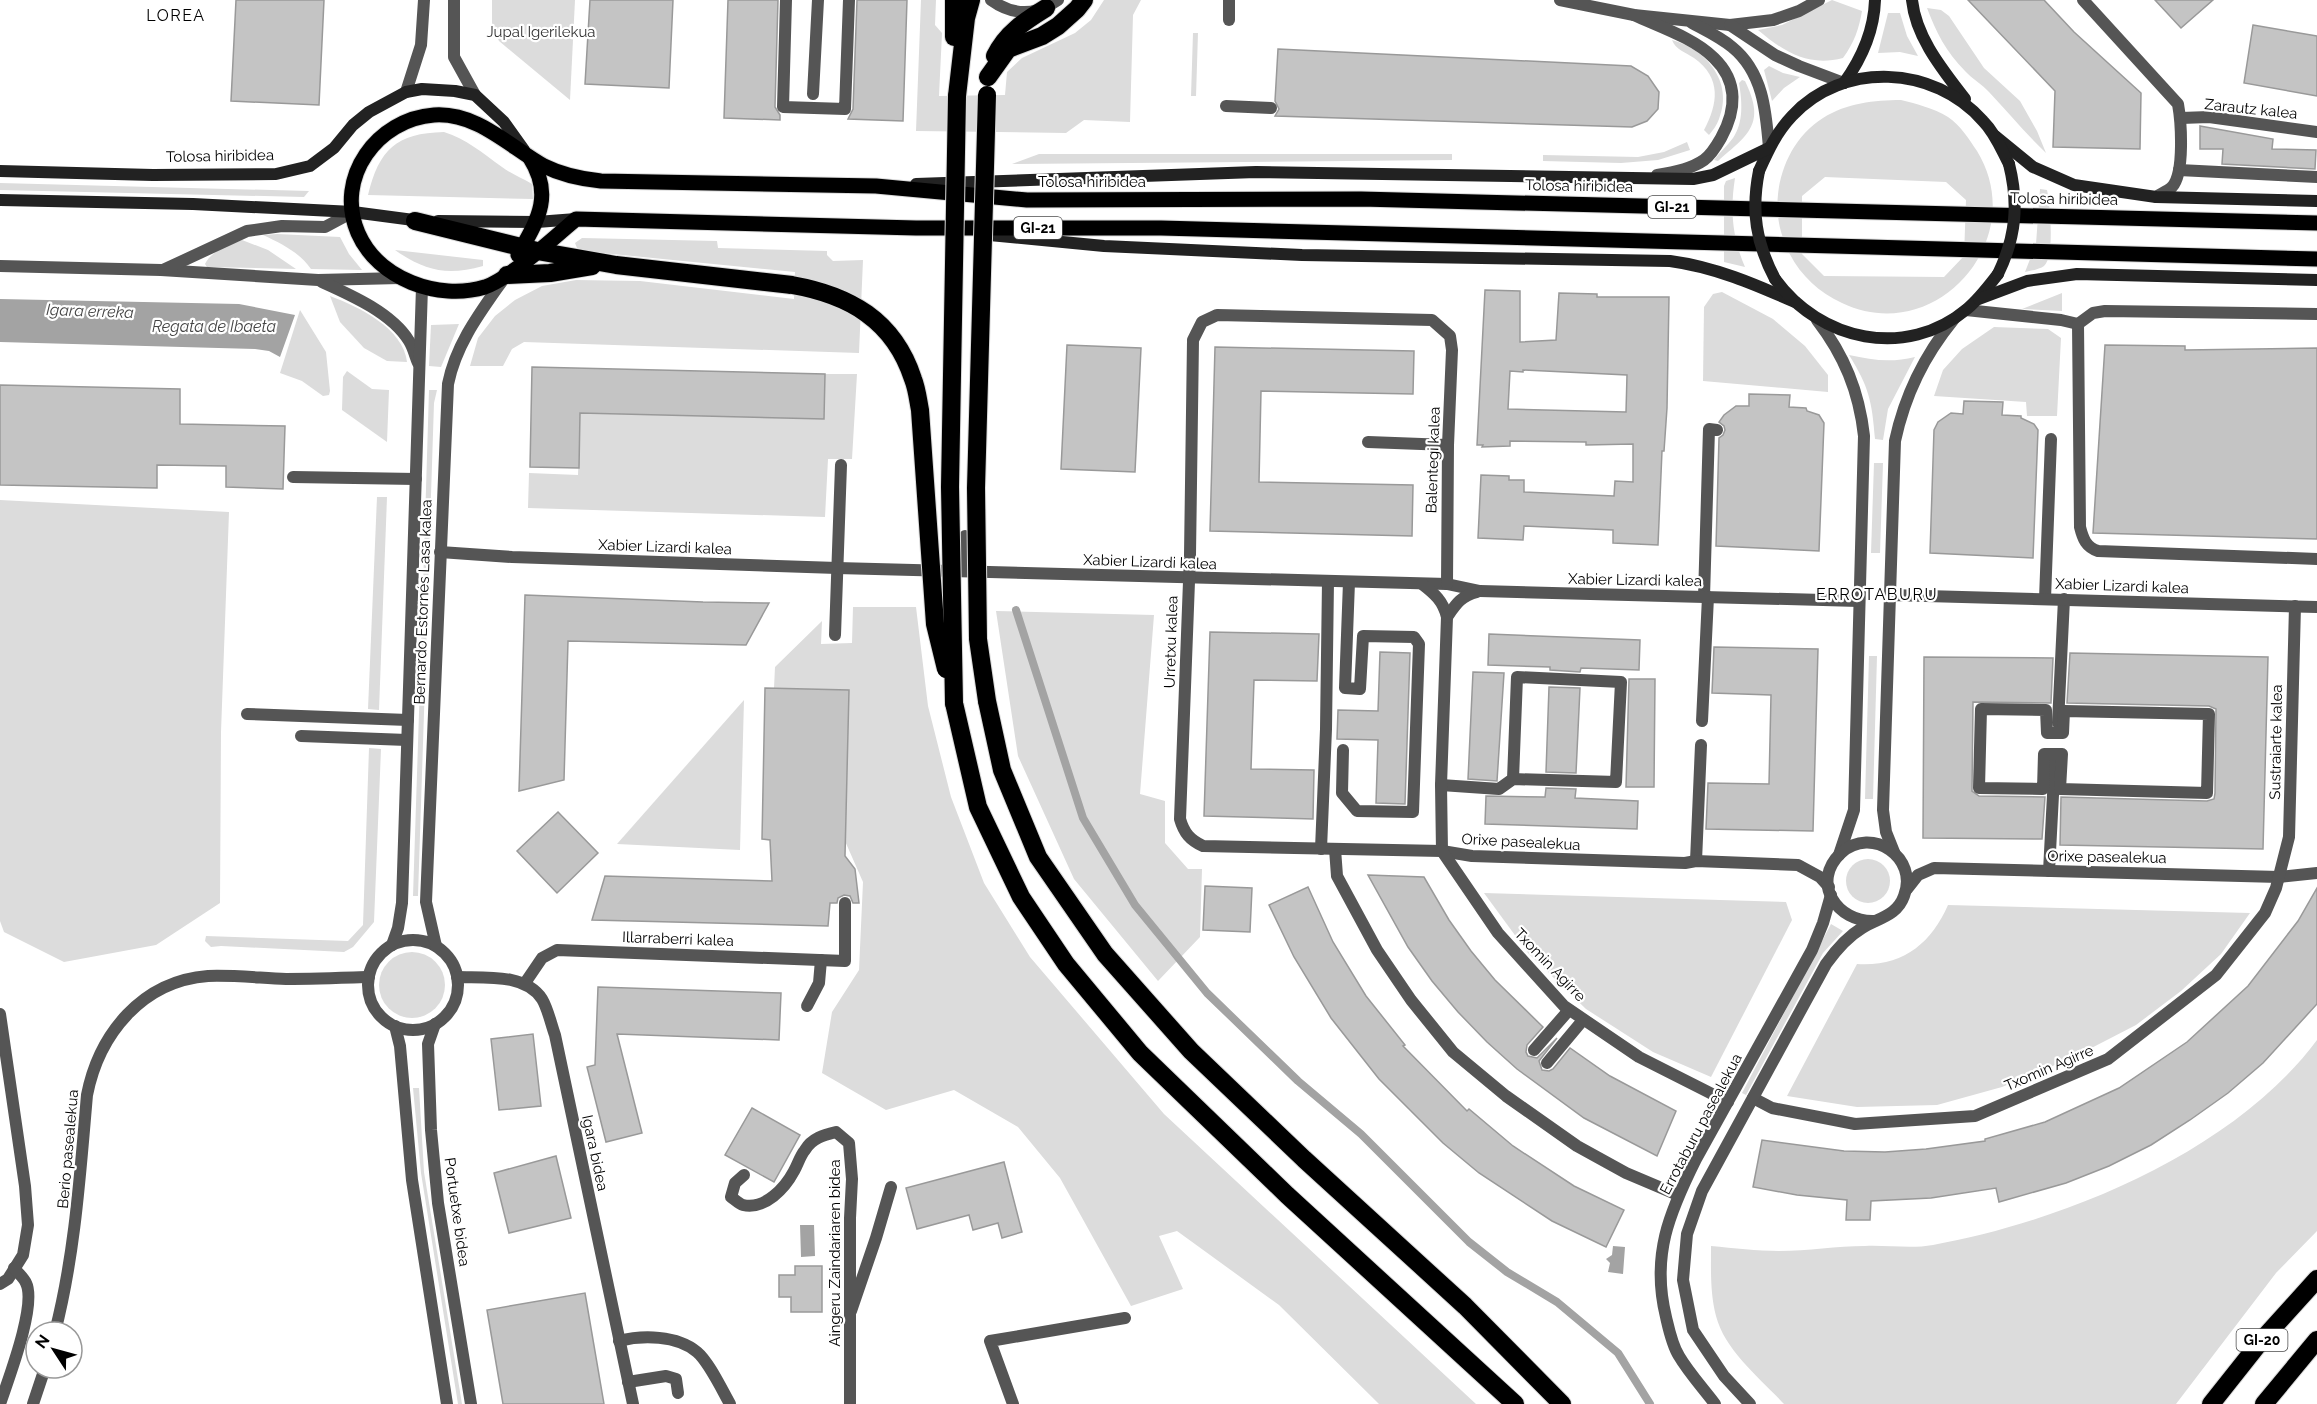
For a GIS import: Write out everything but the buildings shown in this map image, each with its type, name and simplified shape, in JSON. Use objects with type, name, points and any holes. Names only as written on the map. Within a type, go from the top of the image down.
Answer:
[{"type":"highway","points":[[954,0],[957,96],[950,487],[954,703]]},
{"type":"highway","points":[[957,96],[966,18],[971,0]]},
{"type":"highway","points":[[987,86],[1008,49],[1042,36],[1058,26],[1084,0]]},
{"type":"highway","points":[[1052,4],[1021,24],[1001,44],[993,58],[987,86],[976,488],[978,639],[987,701],[1002,770],[1038,857],[1105,954],[1191,1051],[1304,1159],[1465,1306],[1562,1404]]},
{"type":"highway","points":[[415,221],[530,249],[616,265],[821,290],[846,300],[866,313],[894,340],[914,380],[920,410],[935,624],[978,807],[1021,897],[1066,964],[1140,1053],[1287,1195],[1515,1404]]},
{"type":"highway","points":[[507,275],[550,273],[588,266],[616,265]]},
{"type":"highway","name":"GI-20","points":[[2211,1404],[2261,1341],[2317,1279]]},
{"type":"highway","name":"GI-20","points":[[2264,1404],[2317,1340]]},
{"type":"main road","points":[[1844,83],[1865,49],[1875,0]]},
{"type":"main road","points":[[1912,0],[1921,30],[1935,58],[1995,136],[2033,167],[2074,185],[2121,194],[2317,201]]},
{"type":"main road","points":[[1973,110],[1940,88],[1902,77],[1883,76],[1844,83],[1825,91],[1800,108],[1779,131],[1769,148],[1755,193],[1754,216],[1758,238],[1764,259],[1775,279],[1795,302],[1817,320],[1855,335],[1896,338],[1926,331],[1954,319],[1979,299],[1998,274],[2006,257],[2015,220],[2016,201],[2009,164],[1995,136]]},
{"type":"main road","name":"Tolosa hiribidea","points":[[0,171],[153,175],[276,174],[310,166],[334,148],[353,125],[369,112],[406,92],[422,89],[455,90],[475,95],[504,122],[528,156]]},
{"type":"main road","name":"Tolosa hiribidea","points":[[507,275],[487,286],[463,292],[436,291],[400,278],[372,254],[358,233],[352,212],[351,192],[354,178],[367,152],[387,131],[411,120],[437,115],[462,119],[492,133],[545,166],[582,179],[876,186],[1256,172],[1694,179],[1713,175],[1769,148]]},
{"type":"main road","points":[[528,156],[542,187],[542,199],[530,249]]},
{"type":"main road","name":"Tolosa hiribidea","points":[[876,186],[1027,200],[1361,199],[2317,223]]},
{"type":"main road","points":[[0,200],[194,204],[352,212],[415,221],[537,222],[576,219],[916,228],[1104,246],[1302,255],[1670,261],[1711,268],[1795,302]]},
{"type":"main road","points":[[507,275],[530,249],[576,219]]},
{"type":"main road","name":"GI-21","points":[[916,228],[1161,228],[2317,259]]},
{"type":"main road","points":[[1979,299],[2027,282],[2077,274],[2317,279]]},
{"type":"street","points":[[406,92],[421,45],[424,0]]},
{"type":"street","points":[[454,0],[454,57],[475,95]]},
{"type":"street","points":[[786,0],[783,107],[845,109],[849,0]]},
{"type":"street","points":[[813,94],[818,0]]},
{"type":"street","points":[[992,0],[1004,8],[1017,12],[1032,12],[1052,4]]},
{"type":"street","points":[[1229,0],[1229,20]]},
{"type":"street","points":[[1560,0],[1634,15],[1730,25],[1773,20],[1799,11],[1819,0]]},
{"type":"street","points":[[2083,0],[2178,104],[2181,118],[2179,170],[2172,187],[2156,197]]},
{"type":"street","points":[[1630,179],[1677,172],[1705,160],[1728,124],[1733,108],[1728,77],[1716,60],[1700,46],[1634,15]]},
{"type":"street","points":[[1688,20],[1732,47],[1752,69],[1766,112],[1769,148]]},
{"type":"street","points":[[1730,25],[1775,55],[1844,83]]},
{"type":"street","points":[[1226,106],[1271,108]]},
{"type":"street","name":"Zarautz kalea","points":[[2181,118],[2209,117],[2317,132]]},
{"type":"street","points":[[2179,170],[2317,177]]},
{"type":"street","name":"Tolosa hiribidea","points":[[162,270],[247,231],[282,226],[325,226],[352,212]]},
{"type":"street","name":"Tolosa hiribidea","points":[[0,266],[162,270],[318,280],[400,278]]},
{"type":"street","name":"Bernardo Estornés Lasa kalea","points":[[436,946],[426,902],[447,398],[450,373],[459,351],[471,327],[507,275]]},
{"type":"street","name":"Tolosa hiribidea","points":[[318,280],[360,299],[391,322],[408,340],[419,367]]},
{"type":"street","name":"Bernardo Estornés Lasa kalea","points":[[392,945],[398,928],[402,903],[422,287]]},
{"type":"street","points":[[1966,310],[2061,320],[2078,324],[2093,313],[2106,311],[2317,314]]},
{"type":"street","name":"Balentegi kalea","points":[[1202,322],[1217,315],[1432,320],[1450,336],[1452,350],[1448,445],[1447,584]]},
{"type":"street","points":[[1750,1404],[1724,1376],[1693,1330],[1683,1280],[1687,1234],[1702,1191],[1826,964],[1848,939],[1875,921],[1892,914],[1899,907],[1906,890],[1905,869],[1894,852],[1886,832],[1883,810],[1894,452],[1900,418],[1916,375],[1933,346],[1954,319]]},
{"type":"street","name":"Errotaburu pasealekua","points":[[1715,1404],[1678,1355],[1669,1331],[1660,1294],[1662,1242],[1678,1195],[1812,950],[1823,923],[1830,891],[1830,871],[1839,855],[1854,810],[1864,436],[1857,394],[1841,355],[1817,320]]},
{"type":"street","name":"Urretxu kalea","points":[[1202,322],[1193,340],[1189,577],[1180,819],[1184,831],[1192,841],[1203,846]]},
{"type":"street","points":[[2078,324],[2080,527],[2085,543],[2098,551],[2317,559]]},
{"type":"street","points":[[1702,721],[1709,429],[1717,430]]},
{"type":"street","points":[[2044,599],[2051,439]]},
{"type":"street","points":[[1368,442],[1448,445]]},
{"type":"street","points":[[835,635],[841,465]]},
{"type":"street","points":[[292,477],[416,479]]},
{"type":"street","points":[[964,571],[965,536]]},
{"type":"street","name":"Xabier Lizardi kalea","points":[[440,552],[512,557],[837,568],[1447,584],[1480,591],[1859,601]]},
{"type":"street","points":[[1321,849],[1326,729],[1328,581]]},
{"type":"street","points":[[1343,750],[1342,794],[1357,811],[1413,812],[1419,644],[1414,637],[1363,636],[1360,689],[1345,688],[1349,582]]},
{"type":"street","points":[[1422,584],[1437,595],[1444,606],[1447,617],[1441,785],[1442,851]]},
{"type":"street","points":[[1447,617],[1456,602],[1465,595],[1480,591]]},
{"type":"street","name":"Xabier Lizardi kalea","points":[[1890,595],[2317,607]]},
{"type":"street","points":[[2058,727],[2064,599]]},
{"type":"street","name":"Sustraiarte kalea","points":[[2279,877],[2289,837],[2295,606]]},
{"type":"street","points":[[1441,785],[1499,789],[1513,779],[1616,782],[1621,682],[1517,677],[1513,779]]},
{"type":"street","points":[[1981,709],[2046,710],[2047,734],[2063,733],[2064,711],[2209,714],[2207,793],[2060,789],[2062,754],[2044,754],[2043,789],[1979,788],[1981,709]]},
{"type":"street","points":[[247,714],[408,720]]},
{"type":"street","points":[[301,736],[407,740]]},
{"type":"street","points":[[1696,861],[1701,745]]},
{"type":"street","points":[[2049,871],[2055,757]]},
{"type":"street","points":[[1839,855],[1853,845],[1870,842],[1894,852]]},
{"type":"street","name":"Orixe pasealekua","points":[[1203,846],[1442,851],[1473,856],[1685,863],[1696,861],[1798,866],[1820,878],[1830,891]]},
{"type":"street","points":[[1335,849],[1337,876],[1377,950],[1411,1000],[1453,1052],[1506,1096],[1577,1146],[1626,1173],[1678,1195]]},
{"type":"street","name":"Txomin Agirre","points":[[1442,851],[1498,933],[1569,1010],[1639,1057],[1728,1102]]},
{"type":"street","name":"Orixe pasealekua","points":[[1906,890],[1918,875],[1934,868],[2279,877],[2317,873]]},
{"type":"street","name":"Txomin Agirre","points":[[1753,1098],[1772,1108],[1855,1124],[1975,1116],[2108,1059],[2216,975],[2265,913],[2279,877]]},
{"type":"street","points":[[1830,891],[1836,905],[1853,919],[1875,921]]},
{"type":"street","name":"Illarraberri kalea","points":[[525,983],[542,958],[556,950],[845,961],[844,903]]},
{"type":"street","points":[[406,940],[422,941],[436,946],[446,954],[457,977],[458,991],[454,1004],[446,1015],[435,1024],[422,1029],[408,1030],[395,1026],[382,1018],[369,992],[369,977],[373,965],[381,954],[392,945],[406,940]]},
{"type":"street","points":[[807,1005],[819,983],[821,960]]},
{"type":"street","name":"Berio pasealekua","points":[[58,1320],[72,1252],[90,1077],[104,1044],[126,1015],[140,1003],[164,989],[190,979],[208,976],[312,979],[369,977]]},
{"type":"street","points":[[457,977],[525,983]]},
{"type":"street","name":"Igara bidea","points":[[525,983],[542,998],[555,1035],[633,1404]]},
{"type":"street","points":[[1534,1050],[1569,1010]]},
{"type":"street","points":[[0,1014],[26,1186],[28,1225],[23,1255],[8,1279],[0,1284]]},
{"type":"street","points":[[1547,1063],[1583,1020]]},
{"type":"street","name":"Portuetxe bidea","points":[[435,1024],[428,1044],[433,1151],[438,1203],[471,1404]]},
{"type":"street","points":[[395,1026],[400,1046],[412,1180],[447,1404]]},
{"type":"street","name":"Aingeru Zaindariaren bidea","points":[[744,1175],[735,1183],[731,1197],[742,1205],[756,1204],[769,1200],[782,1188],[793,1173],[805,1149],[817,1138],[836,1132],[849,1143],[852,1179],[850,1404]]},
{"type":"street","points":[[850,1315],[891,1187]]},
{"type":"street","points":[[0,1404],[22,1337],[28,1304],[27,1283],[14,1268]]},
{"type":"street","points":[[1013,1404],[990,1341],[1125,1318]]},
{"type":"street","points":[[620,1341],[642,1336],[672,1340],[697,1352],[717,1380],[730,1404]]},
{"type":"street","points":[[628,1382],[666,1376],[676,1379],[678,1393]]},
{"type":"street","points":[[33,1404],[41,1380]]},
{"type":"green space","name":"Jupal Igerilekua","points":[[492,0],[575,0],[570,100],[499,41],[492,26]]},
{"type":"green space","points":[[921,0],[936,0],[935,25],[942,33],[939,96],[1005,95],[1007,72],[1022,58],[1075,33],[1091,20],[1104,0],[1141,0],[1133,15],[1130,122],[1084,120],[1066,133],[916,131]]},
{"type":"green space","points":[[1832,0],[1862,11],[1855,36],[1843,58],[1819,61],[1797,56],[1777,45],[1758,30],[1782,25]]},
{"type":"green space","points":[[1927,8],[1941,10],[1949,16],[1984,68],[2020,101],[2046,153],[1986,89],[1952,57]]},
{"type":"green space","points":[[1888,13],[1900,13],[1907,36],[1918,56],[1900,52],[1878,53]]},
{"type":"green space","points":[[1193,33],[1198,33],[1196,96],[1191,96]]},
{"type":"green space","points":[[1672,40],[1684,44],[1706,59],[1720,80],[1723,105],[1718,121],[1709,135],[1704,130],[1714,101],[1713,83],[1703,66],[1678,49]]},
{"type":"green space","points":[[1769,66],[1783,73],[1800,77],[1784,88],[1772,101],[1764,70]]},
{"type":"green space","points":[[1742,80],[1745,81],[1754,108],[1751,127],[1729,152],[1718,161],[1714,160],[1737,132],[1741,118],[1739,83]]},
{"type":"green space","points":[[1901,100],[1948,117],[1967,137],[1977,151],[1991,185],[1992,218],[1983,250],[1965,277],[1940,298],[1910,311],[1877,313],[1832,298],[1806,277],[1787,249],[1779,222],[1777,205],[1779,188],[1789,156],[1809,128],[1832,113],[1861,103]],"holes":[[[1825,177],[1946,182],[1966,200],[1964,256],[1944,277],[1824,276],[1802,254],[1802,196]]]},
{"type":"green space","points":[[444,132],[467,142],[505,169],[532,184],[533,199],[368,195],[378,166],[392,147],[413,136]]},
{"type":"green space","points":[[1687,142],[1690,150],[1658,160],[1621,163],[1543,161],[1543,155],[1638,157],[1664,152]]},
{"type":"green space","points":[[1039,154],[1452,154],[1452,160],[1012,164]]},
{"type":"green space","points":[[1735,178],[1733,223],[1737,245],[1745,267],[1724,262],[1724,186],[1726,181]]},
{"type":"green space","points":[[0,183],[309,191],[304,197],[0,190]]},
{"type":"green space","points":[[2040,189],[2047,190],[2051,229],[2050,252],[2044,266],[2025,272],[2036,244]]},
{"type":"green space","points":[[263,235],[340,237],[349,254],[362,270],[311,269],[296,253]]},
{"type":"green space","points":[[582,238],[717,241],[718,248],[827,251],[827,255],[833,261],[863,260],[859,353],[524,342],[512,349],[503,366],[470,366],[478,338],[495,316],[515,300],[542,286],[576,280],[640,281],[794,299],[795,272],[592,252],[577,248],[575,243]]},
{"type":"green space","points":[[242,240],[268,250],[296,269],[207,267],[205,264],[208,259],[216,252]]},
{"type":"green space","points":[[395,250],[483,260],[483,266],[458,271],[437,270],[416,263]]},
{"type":"green space","points":[[1722,292],[1773,319],[1805,346],[1828,375],[1828,392],[1703,381],[1704,307],[1713,294]]},
{"type":"green space","points":[[2062,293],[2062,311],[2022,309]]},
{"type":"green space","points":[[330,296],[354,306],[389,329],[404,350],[407,362],[387,361],[364,348],[340,322]]},
{"type":"green space","points":[[300,310],[326,352],[329,395],[323,396],[302,381],[280,373]]},
{"type":"green space","points":[[459,324],[441,367],[429,366],[431,325]]},
{"type":"green space","points":[[1994,327],[2048,329],[2061,338],[2057,416],[2027,416],[2026,402],[1934,396],[1943,370],[1962,349]]},
{"type":"green space","points":[[1849,355],[1882,360],[1915,357],[1888,409],[1883,440],[1875,439],[1868,395],[1861,376]]},
{"type":"green space","points":[[347,371],[372,389],[389,390],[387,442],[342,410],[343,377]]},
{"type":"green space","points":[[825,374],[857,374],[852,459],[828,459],[825,517],[528,508],[529,473],[578,475],[580,413],[823,419]]},
{"type":"green space","points":[[429,390],[437,390],[434,403],[428,588],[423,588]]},
{"type":"green space","points":[[1874,463],[1883,463],[1880,553],[1871,553]]},
{"type":"green space","points":[[377,497],[387,497],[379,710],[368,709]]},
{"type":"green space","points":[[0,500],[229,512],[221,732],[220,903],[156,945],[64,962],[4,932],[0,921]]},
{"type":"green space","points":[[853,607],[916,607],[928,706],[951,797],[984,883],[1030,957],[1164,1114],[1476,1404],[1379,1404],[1279,1305],[1177,1231],[1159,1236],[1183,1289],[1131,1306],[1060,1178],[1018,1127],[954,1090],[886,1110],[822,1073],[832,1012],[859,970],[863,882],[845,841],[849,690],[774,688],[775,667],[822,621],[821,644],[852,643]]},
{"type":"green space","points":[[996,611],[1154,615],[1140,794],[1165,801],[1165,843],[1188,869],[1202,869],[1200,937],[1158,981],[1074,879],[1018,756]]},
{"type":"green space","points":[[422,621],[427,621],[418,896],[413,896]]},
{"type":"green space","points":[[1869,656],[1877,656],[1873,799],[1865,799]]},
{"type":"green space","points":[[744,700],[740,850],[617,844]]},
{"type":"green space","points":[[369,748],[381,749],[374,922],[353,947],[344,952],[211,947],[205,941],[206,936],[348,941],[363,925]]},
{"type":"green space","points":[[1868,859],[1877,860],[1884,865],[1889,872],[1889,890],[1884,897],[1877,902],[1868,903],[1859,902],[1852,897],[1847,890],[1846,881],[1847,872],[1852,865],[1859,860]]},
{"type":"green space","points":[[1484,893],[1786,902],[1792,920],[1711,1077],[1653,1052],[1586,1009],[1528,953]]},
{"type":"green space","points":[[1948,905],[2250,913],[2221,954],[2181,991],[2136,1025],[2074,1057],[2002,1087],[1937,1105],[1857,1107],[1787,1096],[1857,964],[1888,962],[1913,950],[1933,931]]},
{"type":"green space","points":[[1831,924],[1843,931],[1823,953],[1746,1095],[1742,1093]]},
{"type":"green space","points":[[412,952],[425,955],[435,962],[442,972],[445,985],[442,998],[435,1008],[425,1015],[412,1018],[399,1015],[389,1008],[382,998],[379,985],[382,972],[389,962],[399,955]]},
{"type":"green space","points":[[2317,1040],[2317,1231],[2276,1273],[2176,1404],[1784,1404],[1744,1363],[1721,1329],[1713,1299],[1711,1246],[1779,1251],[1854,1246],[1925,1246],[1984,1234],[2038,1218],[2091,1199],[2144,1175],[2195,1147],[2241,1115],[2282,1080]]},
{"type":"green space","points":[[413,1088],[419,1088],[424,1172],[462,1404],[458,1404],[421,1173]]},
{"type":"water","name":"Regata de Ibaeta","points":[[0,299],[239,304],[295,315],[280,357],[269,351],[255,349],[0,342]]},
{"type":"water","points":[[800,1225],[814,1225],[815,1256],[801,1257]]},
{"type":"water","points":[[1613,1246],[1625,1247],[1623,1274],[1608,1272],[1610,1263],[1606,1259],[1612,1255]]},
{"type":"waterway","points":[[1016,610],[1083,818],[1135,905],[1207,993],[1298,1081],[1361,1134],[1469,1242],[1507,1272],[1557,1302],[1618,1353],[1650,1404]]},
{"type":"district","name":"LOREA","points":[[176,15]]},
{"type":"district","name":"ERROTABURU","points":[[1877,594]]},
{"type":"water label","name":"Igara erreka","points":[[90,311]]}]
